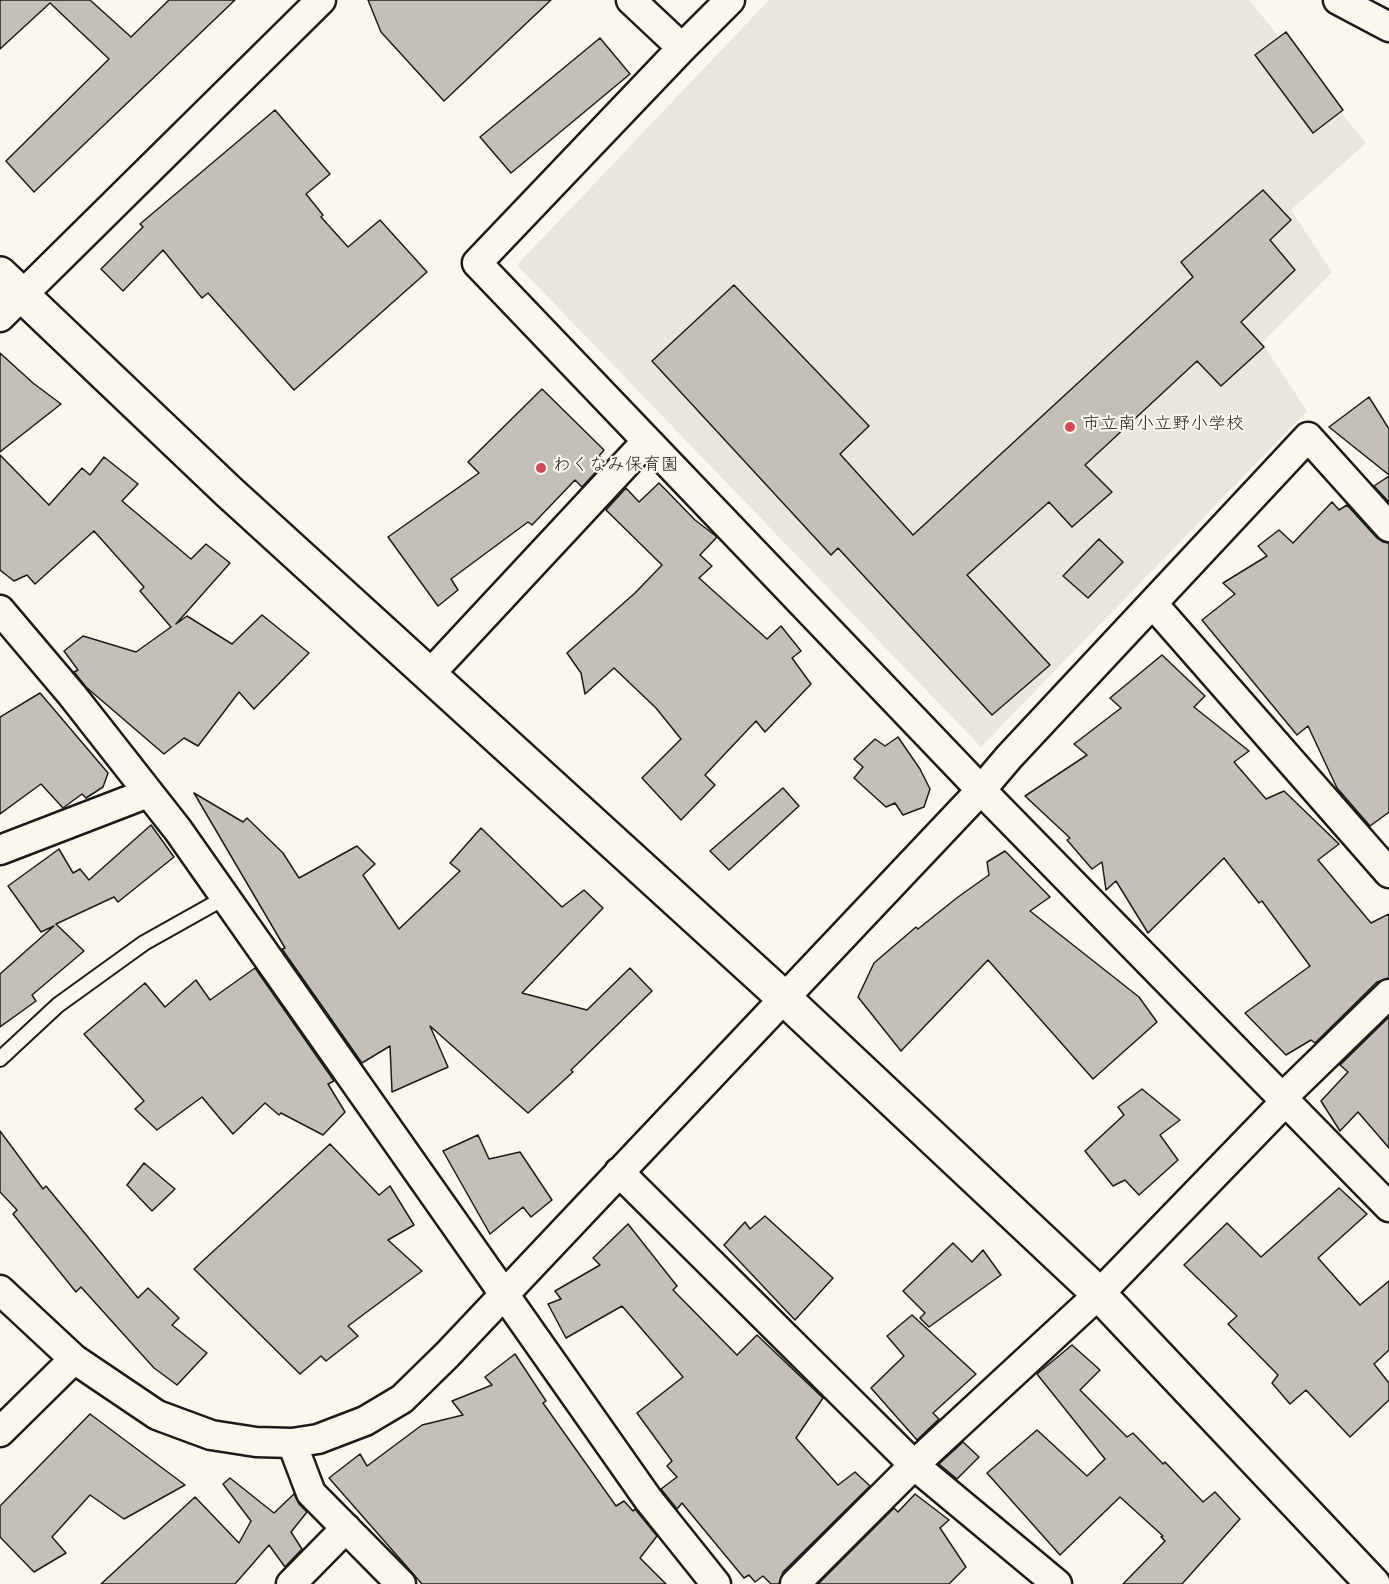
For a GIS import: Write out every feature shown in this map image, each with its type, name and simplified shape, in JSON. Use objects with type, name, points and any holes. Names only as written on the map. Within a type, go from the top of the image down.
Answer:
[{"type":"street","points":[[321,0],[7,296],[228,492],[784,998],[1099,1294],[1373,1584]]},
{"type":"street","points":[[631,0],[682,48]]},
{"type":"street","points":[[730,0],[477,263],[981,790],[1389,1207]]},
{"type":"street","points":[[1338,0],[1389,27]]},
{"type":"street","points":[[0,1290],[74,1359],[157,1415],[211,1435],[256,1442],[292,1443],[318,1439],[365,1422],[402,1399],[447,1355],[981,790],[1009,757],[1308,437],[1389,527]]},
{"type":"street","points":[[429,675],[647,441]]},
{"type":"street","points":[[1153,604],[1389,873]]},
{"type":"street","points":[[0,610],[72,695],[178,830],[648,1499],[716,1584]]},
{"type":"street","points":[[0,850],[148,793]]},
{"type":"street","points":[[795,1584],[915,1465],[1099,1294],[1279,1108],[1283,1097],[1389,994]]},
{"type":"street","points":[[619,1173],[915,1465],[1057,1584]]},
{"type":"street","points":[[0,1432],[74,1359]]},
{"type":"street","points":[[292,1443],[311,1493],[401,1584]]},
{"type":"street","points":[[291,1584],[346,1528]]},
{"type":"lane","points":[[0,1059],[58,1005],[96,977],[144,943],[226,897]]},
{"type":"shaded area","points":[[769,0],[1249,0],[1366,143],[1291,210],[1332,272],[1262,343],[1307,411],[981,747],[517,265]]},
{"type":"building","points":[[0,0],[90,0],[131,37],[169,0],[235,0],[34,192],[6,161],[109,59],[50,3],[0,49]]},
{"type":"building","points":[[368,0],[551,0],[444,101],[381,32]]},
{"type":"building","points":[[1286,32],[1343,110],[1313,133],[1255,55]]},
{"type":"building","points":[[600,38],[630,74],[511,173],[480,137]]},
{"type":"building","points":[[275,110],[330,174],[306,194],[323,215],[321,217],[348,247],[380,220],[427,272],[294,390],[208,293],[202,298],[163,250],[123,291],[101,269],[143,227],[140,224]]},
{"type":"building","points":[[1263,190],[1291,220],[1270,240],[1295,270],[1241,322],[1264,347],[1221,386],[1197,361],[1085,465],[1112,492],[1072,527],[1049,502],[967,575],[1050,665],[992,715],[838,548],[831,555],[652,361],[734,285],[869,426],[840,454],[913,535],[1193,277],[1181,262]]},
{"type":"building","points":[[0,353],[33,383],[61,404],[0,452]]},
{"type":"building","points":[[542,389],[604,450],[599,456],[605,462],[582,487],[575,480],[532,525],[528,522],[451,579],[458,590],[438,606],[388,537],[479,473],[468,462]]},
{"type":"building","points":[[1369,397],[1389,429],[1389,475],[1329,427]]},
{"type":"building","points":[[0,455],[49,505],[82,468],[90,475],[104,457],[138,484],[122,501],[191,559],[206,544],[230,563],[176,624],[187,616],[232,644],[262,615],[309,653],[254,709],[239,692],[198,746],[184,738],[164,754],[86,687],[74,672],[78,670],[64,651],[83,636],[136,652],[171,627],[140,591],[144,587],[94,531],[35,584],[27,575],[14,581],[0,570]]},
{"type":"building","points":[[1389,476],[1389,502],[1374,486]]},
{"type":"building","points":[[659,483],[695,520],[717,537],[700,555],[712,566],[699,578],[767,639],[781,626],[801,651],[792,658],[811,684],[765,732],[756,721],[705,775],[715,785],[681,820],[642,778],[681,739],[656,708],[614,668],[585,694],[581,673],[567,653],[635,593],[662,565],[606,510],[626,488],[639,502]]},
{"type":"building","points":[[1332,502],[1339,510],[1347,505],[1377,538],[1389,543],[1389,812],[1370,826],[1337,788],[1308,726],[1297,735],[1202,620],[1235,594],[1223,583],[1267,556],[1258,546],[1279,530],[1293,543]]},
{"type":"building","points":[[1099,539],[1123,562],[1088,598],[1063,576]]},
{"type":"building","points":[[1162,655],[1205,696],[1194,707],[1249,751],[1234,762],[1266,799],[1284,791],[1339,844],[1318,860],[1371,923],[1389,914],[1389,978],[1377,982],[1315,1043],[1311,1040],[1286,1055],[1245,1013],[1310,966],[1262,901],[1259,903],[1224,858],[1148,933],[1116,881],[1106,890],[1102,862],[1092,869],[1067,840],[1070,838],[1025,796],[1087,755],[1074,744],[1121,708],[1110,698]]},
{"type":"building","points":[[40,693],[108,773],[103,787],[86,798],[82,794],[63,808],[41,784],[0,814],[0,717]]},
{"type":"building","points":[[898,737],[920,769],[930,789],[924,807],[903,815],[895,803],[886,807],[854,778],[863,767],[854,759],[875,739],[885,746]]},
{"type":"building","points":[[783,788],[799,806],[729,870],[710,851]]},
{"type":"building","points":[[194,793],[243,822],[247,818],[283,853],[299,878],[357,846],[375,864],[363,875],[399,929],[460,871],[450,863],[481,828],[562,907],[584,890],[603,908],[522,993],[587,1010],[630,968],[652,991],[571,1070],[573,1072],[528,1113],[430,1026],[448,1067],[392,1092],[390,1046],[362,1063],[282,949],[285,948]]},
{"type":"building","points":[[151,825],[174,857],[118,902],[114,897],[56,924],[84,951],[32,995],[36,1001],[0,1027],[0,974],[54,926],[41,932],[8,886],[59,849],[73,873],[80,869],[89,880]]},
{"type":"building","points":[[1005,851],[1050,897],[1030,911],[1139,997],[1157,1022],[1093,1079],[988,960],[901,1051],[858,997],[874,963],[916,927],[918,929],[989,875],[987,862]]},
{"type":"building","points":[[255,968],[334,1081],[328,1084],[345,1112],[323,1135],[281,1113],[279,1115],[265,1103],[233,1134],[202,1097],[157,1130],[135,1109],[144,1101],[84,1034],[145,983],[165,1007],[196,980],[210,1000]]},
{"type":"building","points":[[1389,1017],[1389,1148],[1358,1112],[1340,1131],[1321,1101],[1348,1072],[1340,1065]]},
{"type":"building","points":[[1142,1089],[1180,1120],[1160,1135],[1178,1160],[1139,1195],[1125,1180],[1113,1186],[1085,1151],[1124,1115],[1118,1107]]},
{"type":"building","points":[[0,1131],[43,1189],[46,1186],[138,1298],[148,1288],[179,1318],[172,1325],[207,1353],[177,1385],[154,1368],[81,1287],[76,1292],[13,1214],[17,1210],[0,1192]]},
{"type":"building","points":[[478,1135],[489,1159],[520,1152],[552,1200],[531,1217],[523,1207],[490,1234],[443,1151]]},
{"type":"building","points":[[330,1144],[379,1195],[390,1186],[414,1225],[388,1240],[422,1271],[348,1326],[358,1336],[326,1361],[321,1356],[300,1374],[194,1269]]},
{"type":"building","points":[[144,1163],[175,1189],[152,1211],[127,1185]]},
{"type":"building","points":[[1339,1188],[1367,1214],[1318,1258],[1360,1305],[1389,1281],[1389,1350],[1374,1364],[1389,1383],[1389,1400],[1350,1437],[1306,1390],[1290,1404],[1272,1383],[1278,1375],[1228,1324],[1237,1316],[1184,1265],[1227,1223],[1261,1257]]},
{"type":"building","points":[[765,1216],[833,1278],[795,1320],[724,1245],[745,1222],[750,1229]]},
{"type":"building","points":[[628,1224],[677,1286],[673,1290],[737,1355],[757,1335],[823,1398],[796,1438],[838,1485],[855,1472],[870,1486],[783,1572],[779,1584],[771,1584],[763,1576],[755,1582],[749,1575],[744,1578],[682,1503],[677,1509],[661,1489],[677,1477],[667,1466],[672,1461],[637,1413],[683,1377],[622,1306],[566,1338],[548,1304],[561,1299],[555,1291],[600,1265],[593,1258]]},
{"type":"building","points":[[953,1243],[972,1262],[983,1250],[1001,1275],[929,1327],[920,1318],[925,1313],[903,1291]]},
{"type":"building","points":[[912,1315],[976,1374],[933,1413],[939,1419],[917,1440],[871,1388],[904,1356],[887,1336]]},
{"type":"building","points":[[1072,1345],[1100,1370],[1080,1390],[1127,1437],[1133,1433],[1163,1464],[1165,1462],[1203,1502],[1215,1492],[1240,1519],[1182,1584],[1123,1584],[1165,1541],[1161,1537],[1163,1536],[1120,1497],[1060,1555],[987,1473],[1037,1430],[1087,1476],[1105,1459],[1037,1374]]},
{"type":"building","points":[[515,1354],[546,1401],[543,1403],[616,1506],[624,1501],[633,1511],[635,1509],[657,1536],[640,1558],[666,1584],[422,1584],[329,1478],[360,1454],[367,1466],[422,1425],[463,1415],[452,1401],[492,1385],[485,1377]]},
{"type":"building","points":[[90,1414],[185,1485],[124,1519],[90,1495],[52,1537],[66,1553],[34,1572],[0,1537],[0,1506]]},
{"type":"building","points":[[963,1442],[979,1457],[957,1479],[939,1464]]},
{"type":"building","points":[[230,1478],[274,1513],[294,1494],[299,1504],[307,1512],[291,1532],[302,1549],[285,1567],[269,1545],[235,1584],[101,1584],[195,1497],[239,1543],[251,1521],[223,1484]]},
{"type":"building","points":[[915,1494],[949,1520],[940,1528],[966,1567],[949,1584],[818,1584],[894,1508],[898,1512]]},
{"type":"place","name":"市立南小立野小学校","points":[[1070,427]]},
{"type":"place","name":"わくなみ保育園","points":[[541,468]]}]
